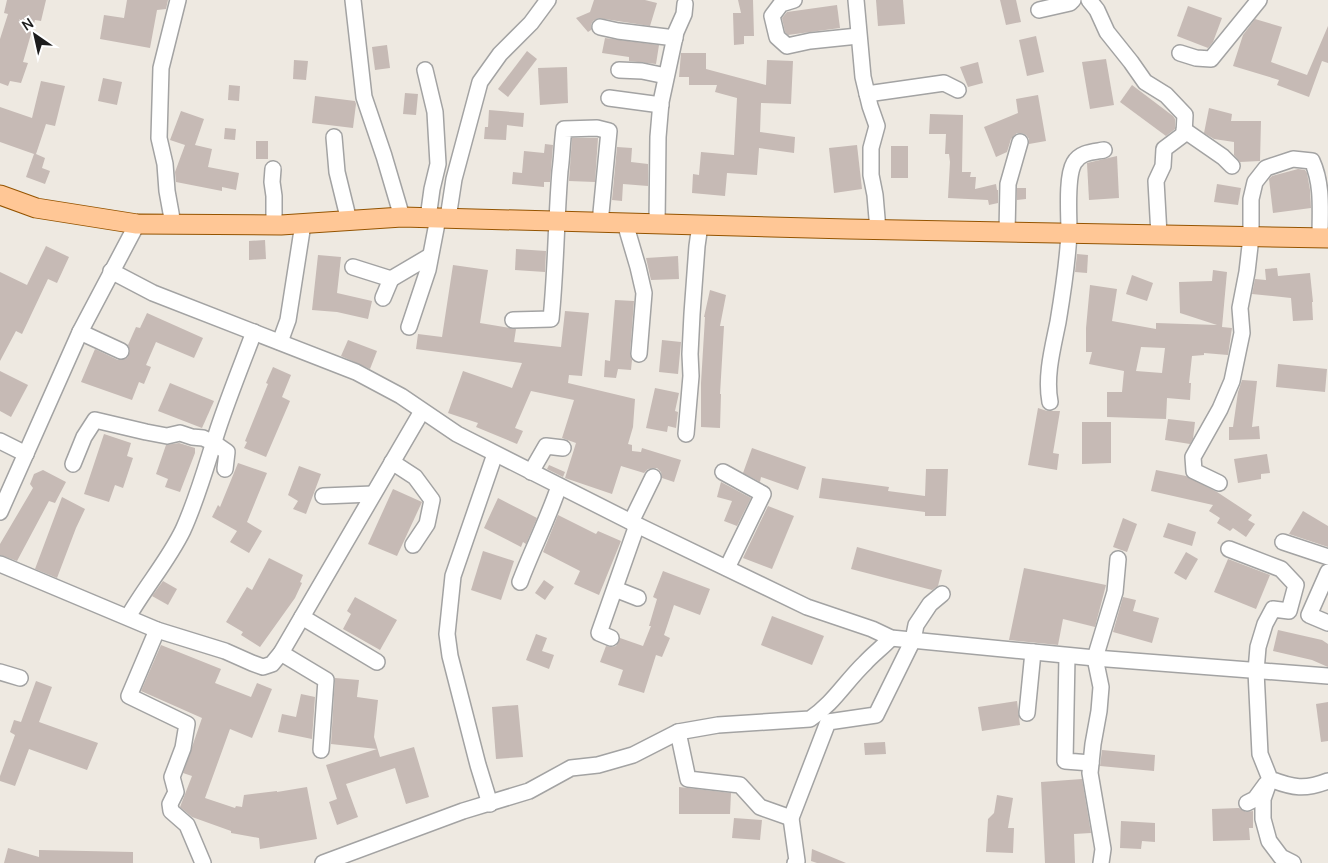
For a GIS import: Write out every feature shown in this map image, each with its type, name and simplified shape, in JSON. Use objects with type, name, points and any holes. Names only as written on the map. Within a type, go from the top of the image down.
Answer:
[{"type":"main road","points":[[0,195],[36,208],[137,224],[274,225],[402,217],[878,230],[1324,238]]},
{"type":"street","points":[[173,224],[165,164],[159,138],[161,68],[178,0]]},
{"type":"street","points":[[353,0],[364,97],[402,217]]},
{"type":"street","points":[[409,327],[428,270],[438,218],[454,179],[480,82],[500,54],[531,23],[548,0]]},
{"type":"street","points":[[794,0],[781,4],[772,16],[778,37],[787,46],[810,41],[858,36]]},
{"type":"street","points":[[856,0],[863,76],[877,126],[871,148],[878,230]]},
{"type":"street","points":[[1039,10],[1070,3],[1073,0]]},
{"type":"street","points":[[1089,0],[1098,10],[1107,32],[1145,82],[1166,95],[1185,115],[1184,134],[1164,149],[1163,166],[1156,182],[1159,235]]},
{"type":"street","points":[[1180,53],[1196,58],[1212,59],[1260,0]]},
{"type":"street","points":[[657,224],[660,105],[676,32],[684,14],[685,4]]},
{"type":"street","points":[[600,27],[675,38]]},
{"type":"street","points":[[426,70],[435,112],[438,164],[432,189],[438,218]]},
{"type":"street","points":[[619,70],[642,71],[666,76]]},
{"type":"street","points":[[867,94],[944,83],[958,90]]},
{"type":"street","points":[[609,98],[660,105]]},
{"type":"street","points":[[513,320],[551,319],[555,275],[556,222],[564,129],[597,128],[609,131],[600,223]]},
{"type":"street","points":[[1184,130],[1223,157],[1232,166]]},
{"type":"street","points":[[334,137],[337,172],[349,221]]},
{"type":"street","points":[[1007,232],[1008,184],[1020,142]]},
{"type":"street","points":[[1050,402],[1048,392],[1052,351],[1069,233],[1069,175],[1074,162],[1081,155],[1104,150]]},
{"type":"street","points":[[1219,483],[1194,471],[1193,457],[1220,409],[1232,381],[1242,333],[1240,308],[1251,237],[1251,199],[1255,182],[1266,168],[1293,159],[1312,161],[1318,174],[1324,238]]},
{"type":"street","points":[[273,169],[274,225]]},
{"type":"street","points":[[624,223],[644,293],[639,354]]},
{"type":"street","points":[[0,512],[80,332],[137,224]]},
{"type":"street","points":[[280,342],[288,320],[303,224]]},
{"type":"street","points":[[686,434],[696,246],[700,225]]},
{"type":"street","points":[[383,298],[391,280],[430,256]]},
{"type":"street","points":[[353,268],[391,280]]},
{"type":"street","points":[[112,271],[153,293],[356,372],[401,396],[457,434],[634,524],[807,607],[872,629],[891,638],[1067,656],[1328,676]]},
{"type":"street","points":[[80,332],[121,351]]},
{"type":"street","points":[[128,617],[140,596],[168,558],[183,529],[254,332]]},
{"type":"street","points":[[0,564],[157,630],[225,651],[263,667],[272,664],[281,653],[422,411]]},
{"type":"street","points":[[73,464],[84,437],[95,420],[166,436],[180,434],[214,442],[227,452],[225,469]]},
{"type":"street","points":[[0,441],[26,454]]},
{"type":"street","points":[[531,472],[546,446],[563,448]]},
{"type":"street","points":[[490,804],[450,656],[447,634],[453,576],[495,454]]},
{"type":"street","points":[[392,462],[415,477],[432,500],[427,524],[413,545]]},
{"type":"street","points":[[724,472],[763,494],[727,568]]},
{"type":"street","points":[[611,638],[599,633],[615,589],[634,524],[653,477]]},
{"type":"street","points":[[520,582],[533,548],[550,513],[559,486]]},
{"type":"street","points":[[322,496],[373,494]]},
{"type":"street","points":[[1283,542],[1328,557]]},
{"type":"street","points":[[1229,549],[1281,569],[1296,584],[1288,611],[1273,609],[1265,624],[1258,647],[1256,671],[1260,754],[1270,779],[1263,799],[1263,819],[1269,841],[1281,857],[1293,863]]},
{"type":"street","points":[[1101,863],[1103,849],[1090,773],[1101,687],[1095,658],[1115,592],[1118,559]]},
{"type":"street","points":[[1328,572],[1309,615],[1328,622]]},
{"type":"street","points":[[615,589],[638,598]]},
{"type":"street","points":[[795,863],[797,861],[791,818],[828,722],[876,715],[913,640],[916,625],[923,612],[942,594]]},
{"type":"street","points":[[302,616],[378,662]]},
{"type":"street","points":[[157,630],[129,696],[186,724],[183,748],[172,777],[176,792],[170,804],[171,811],[187,825],[203,863]]},
{"type":"street","points":[[322,863],[463,811],[529,791],[571,768],[598,765],[632,755],[678,732],[718,725],[810,719],[821,711],[843,689],[864,663],[891,638]]},
{"type":"street","points":[[1027,713],[1033,652]]},
{"type":"street","points":[[281,653],[326,680],[321,750]]},
{"type":"street","points":[[1067,656],[1065,761],[1091,763]]},
{"type":"street","points":[[0,672],[20,678]]},
{"type":"street","points":[[678,732],[688,779],[740,785],[760,808],[791,818]]},
{"type":"street","points":[[1270,779],[1292,787],[1316,786],[1328,781]]},
{"type":"street","points":[[1247,803],[1255,799],[1270,779]]},
{"type":"building","points":[[7,0],[46,0],[41,21],[35,20],[23,62],[28,63],[21,83],[10,81],[8,86],[0,83],[0,39],[8,14],[4,13]]},
{"type":"building","points":[[127,0],[168,0],[166,9],[157,10],[150,48],[100,39],[104,15],[124,18]]},
{"type":"building","points":[[594,0],[645,0],[657,3],[650,26],[598,18],[593,21],[591,30],[588,32],[576,18],[590,12]]},
{"type":"building","points":[[738,0],[753,0],[754,36],[744,36],[744,44],[734,45],[733,13],[741,13]]},
{"type":"building","points":[[876,0],[903,0],[905,24],[878,26]]},
{"type":"building","points":[[1000,0],[1016,0],[1021,22],[1006,25]]},
{"type":"building","points":[[837,5],[840,28],[788,35],[785,32],[782,18],[787,12]]},
{"type":"building","points":[[1188,6],[1222,18],[1213,42],[1208,48],[1177,36]]},
{"type":"building","points":[[1255,19],[1282,27],[1271,62],[1307,75],[1328,26],[1328,63],[1322,61],[1309,97],[1277,85],[1279,80],[1233,66],[1243,35]]},
{"type":"building","points":[[1036,36],[1044,72],[1027,76],[1019,40]]},
{"type":"building","points":[[605,38],[659,45],[656,64],[629,61],[629,57],[602,53]]},
{"type":"building","points":[[387,45],[390,68],[375,70],[372,47]]},
{"type":"building","points":[[527,51],[537,59],[508,97],[498,89]]},
{"type":"building","points":[[681,53],[706,53],[706,69],[766,85],[767,60],[793,61],[791,104],[761,103],[760,132],[795,137],[794,153],[759,148],[757,175],[727,173],[725,196],[692,193],[693,174],[699,175],[701,152],[734,155],[737,98],[715,92],[717,85],[689,85],[689,77],[679,77]]},
{"type":"building","points":[[1106,59],[1114,105],[1090,109],[1082,62]]},
{"type":"building","points":[[294,60],[308,61],[306,80],[293,79]]},
{"type":"building","points":[[978,62],[983,83],[968,87],[960,67]]},
{"type":"building","points":[[567,67],[568,103],[540,105],[538,68]]},
{"type":"building","points":[[103,78],[122,82],[117,105],[98,101]]},
{"type":"building","points":[[41,81],[65,86],[55,126],[46,124],[36,154],[45,158],[42,168],[50,171],[45,184],[26,177],[34,154],[0,142],[0,107],[32,118]]},
{"type":"building","points":[[229,85],[240,86],[239,101],[228,100]]},
{"type":"building","points":[[1132,85],[1173,116],[1175,119],[1175,129],[1166,136],[1120,102]]},
{"type":"building","points":[[405,93],[418,94],[416,115],[403,114]]},
{"type":"building","points":[[1038,95],[1046,141],[1029,144],[1029,139],[1026,135],[1017,133],[1011,139],[1007,152],[996,157],[984,127],[1018,113],[1016,99]]},
{"type":"building","points":[[315,96],[355,101],[353,128],[312,123]]},
{"type":"building","points":[[1209,108],[1232,114],[1231,121],[1261,121],[1260,161],[1240,162],[1234,155],[1234,142],[1214,139],[1204,133]]},
{"type":"building","points":[[489,110],[524,113],[523,127],[507,125],[506,140],[484,139],[485,127],[488,127]]},
{"type":"building","points":[[181,111],[204,119],[195,145],[212,149],[208,167],[239,173],[236,190],[222,187],[222,191],[176,182],[175,172],[185,145],[170,140]]},
{"type":"building","points":[[930,114],[963,115],[962,172],[971,172],[970,177],[976,177],[975,189],[996,184],[998,203],[989,205],[988,200],[948,198],[950,162],[949,154],[945,154],[946,134],[929,134]]},
{"type":"building","points":[[225,128],[236,129],[235,140],[224,139]]},
{"type":"building","points":[[572,138],[598,138],[595,182],[569,181]]},
{"type":"building","points":[[256,141],[268,141],[268,159],[256,159]]},
{"type":"building","points":[[545,144],[553,145],[550,182],[544,182],[544,187],[512,184],[513,172],[522,173],[524,151],[544,153]]},
{"type":"building","points":[[857,145],[862,189],[834,193],[829,148]]},
{"type":"building","points":[[891,146],[908,146],[908,178],[891,178]]},
{"type":"building","points":[[617,147],[632,148],[631,162],[648,164],[648,186],[623,184],[622,201],[612,200]]},
{"type":"building","points":[[1117,156],[1119,198],[1089,200],[1087,163]]},
{"type":"building","points":[[1298,169],[1305,170],[1307,173],[1311,208],[1273,213],[1269,179],[1272,176]]},
{"type":"building","points":[[1217,184],[1241,188],[1238,205],[1214,202]]},
{"type":"building","points":[[1017,188],[1026,188],[1026,199],[1017,200]]},
{"type":"building","points":[[265,240],[266,259],[249,260],[249,241]]},
{"type":"building","points":[[46,246],[69,257],[57,283],[48,279],[22,334],[16,331],[0,361],[0,272],[27,285]]},
{"type":"building","points":[[516,249],[546,251],[545,272],[515,270]]},
{"type":"building","points":[[1077,254],[1088,255],[1087,273],[1075,272]]},
{"type":"building","points":[[318,255],[341,257],[337,293],[372,301],[368,319],[337,312],[312,310]]},
{"type":"building","points":[[678,256],[679,279],[651,280],[646,258]]},
{"type":"building","points":[[453,265],[488,270],[480,323],[516,329],[514,342],[561,347],[565,311],[589,313],[582,376],[569,375],[568,383],[635,399],[633,427],[628,444],[632,445],[632,451],[641,452],[642,448],[681,460],[674,482],[662,478],[661,472],[657,468],[648,469],[644,473],[621,466],[612,494],[565,478],[576,443],[562,438],[574,400],[531,391],[515,428],[523,431],[517,444],[476,427],[478,423],[448,413],[463,371],[512,388],[522,363],[416,349],[418,334],[442,337]]},
{"type":"building","points":[[1277,268],[1278,276],[1310,273],[1313,320],[1293,321],[1291,298],[1252,294],[1255,279],[1266,280],[1265,269]]},
{"type":"building","points":[[1213,270],[1227,272],[1222,327],[1232,328],[1228,355],[1204,353],[1204,355],[1192,356],[1189,383],[1191,383],[1190,400],[1167,398],[1166,419],[1107,417],[1107,392],[1122,392],[1124,371],[1089,364],[1092,352],[1086,352],[1086,328],[1090,285],[1117,289],[1112,321],[1156,329],[1156,323],[1217,325],[1180,313],[1179,282],[1212,281]],"holes":[[[1141,347],[1165,348],[1162,373],[1136,371]]]},
{"type":"building","points":[[1132,275],[1153,283],[1147,301],[1126,294]]},
{"type":"building","points":[[710,290],[726,295],[720,326],[724,326],[720,428],[701,427],[704,317]]},
{"type":"building","points":[[615,300],[634,301],[630,353],[632,360],[631,370],[618,369],[616,378],[604,377],[605,360],[610,361]]},
{"type":"building","points":[[147,313],[203,338],[194,358],[156,342],[146,365],[151,367],[144,384],[139,382],[132,400],[81,382],[95,349],[118,360],[127,358],[130,351],[128,345],[136,327],[140,328]]},
{"type":"building","points":[[348,340],[377,351],[370,369],[341,356]]},
{"type":"building","points":[[662,340],[681,342],[678,374],[659,372]]},
{"type":"building","points":[[1278,364],[1327,369],[1325,392],[1276,387]]},
{"type":"building","points":[[273,367],[291,375],[282,397],[290,401],[266,457],[244,448]]},
{"type":"building","points":[[0,371],[28,385],[11,417],[0,411]]},
{"type":"building","points":[[1242,380],[1257,381],[1252,427],[1259,426],[1260,439],[1229,440],[1229,427],[1233,427],[1238,392]]},
{"type":"building","points":[[170,383],[214,401],[202,428],[158,411]]},
{"type":"building","points":[[655,388],[679,393],[675,411],[678,412],[676,428],[668,426],[667,432],[646,428]]},
{"type":"building","points":[[1038,408],[1047,411],[1060,411],[1053,453],[1059,454],[1057,470],[1028,465]]},
{"type":"building","points":[[1168,419],[1195,422],[1193,439],[1190,444],[1165,440]]},
{"type":"building","points":[[1082,422],[1111,422],[1111,463],[1082,464]]},
{"type":"building","points":[[104,434],[131,443],[127,456],[133,458],[123,488],[115,485],[109,502],[84,494]]},
{"type":"building","points":[[179,443],[195,448],[195,453],[180,492],[165,487],[168,479],[156,474],[166,445]]},
{"type":"building","points":[[752,448],[806,467],[798,490],[761,477],[760,482],[743,473]]},
{"type":"building","points":[[1267,454],[1270,473],[1261,474],[1261,479],[1238,483],[1234,459]]},
{"type":"building","points":[[238,463],[267,473],[247,522],[262,531],[249,553],[230,542],[237,531],[212,517],[218,505],[220,507]]},
{"type":"building","points":[[549,465],[565,472],[563,477],[547,469]]},
{"type":"building","points":[[299,466],[321,474],[306,514],[293,509],[298,501],[288,495]]},
{"type":"building","points":[[926,469],[948,469],[946,516],[925,516],[925,512],[819,498],[822,478],[889,487],[888,491],[925,496]]},
{"type":"building","points":[[43,470],[66,482],[55,503],[49,501],[17,561],[0,555],[0,544],[33,488],[30,484],[34,474]]},
{"type":"building","points":[[1156,470],[1186,476],[1217,492],[1252,515],[1248,520],[1255,524],[1246,537],[1233,528],[1230,531],[1217,523],[1220,518],[1209,511],[1213,505],[1151,491]]},
{"type":"building","points":[[721,482],[751,498],[737,526],[724,521],[732,501],[717,497]]},
{"type":"building","points":[[393,489],[422,502],[397,556],[368,544]]},
{"type":"building","points":[[62,497],[85,509],[57,578],[35,569]]},
{"type":"building","points":[[498,498],[537,518],[526,544],[523,542],[521,547],[484,528]]},
{"type":"building","points":[[768,506],[794,516],[772,569],[743,558]]},
{"type":"building","points":[[1303,511],[1328,526],[1328,547],[1289,534]]},
{"type":"building","points":[[558,515],[596,534],[598,531],[621,541],[599,595],[574,584],[580,571],[543,552]]},
{"type":"building","points":[[1123,518],[1137,524],[1127,552],[1113,547]]},
{"type":"building","points":[[1168,523],[1196,532],[1192,546],[1163,537]]},
{"type":"building","points":[[857,547],[942,570],[938,586],[932,590],[851,569]]},
{"type":"building","points":[[483,551],[514,561],[501,600],[471,590]]},
{"type":"building","points":[[1186,552],[1198,559],[1186,580],[1174,573]]},
{"type":"building","points":[[269,558],[303,575],[300,582],[302,583],[295,598],[260,647],[241,635],[243,632],[226,622],[247,587],[252,590]]},
{"type":"building","points":[[1228,559],[1270,575],[1256,609],[1214,592]]},
{"type":"building","points":[[1024,568],[1106,585],[1095,627],[1063,619],[1058,645],[1009,640]]},
{"type":"building","points":[[663,571],[710,589],[700,615],[674,605],[664,635],[670,638],[662,657],[656,655],[644,693],[618,685],[623,670],[600,662],[606,646],[616,646],[620,638],[643,646],[651,626],[649,626],[657,599],[653,597]]},
{"type":"building","points":[[544,580],[554,587],[545,600],[535,593]]},
{"type":"building","points":[[163,581],[177,589],[168,605],[152,596]]},
{"type":"building","points":[[355,597],[397,620],[380,650],[343,629],[351,614],[347,611]]},
{"type":"building","points":[[1123,597],[1136,600],[1133,611],[1159,618],[1152,643],[1113,632]]},
{"type":"building","points":[[772,616],[824,636],[812,665],[761,645]]},
{"type":"building","points":[[1278,630],[1322,640],[1328,644],[1328,667],[1312,660],[1273,651]]},
{"type":"building","points":[[536,634],[547,638],[542,651],[554,655],[549,669],[526,660]]},
{"type":"building","points":[[161,645],[221,669],[215,683],[251,697],[257,683],[272,689],[252,738],[230,729],[205,798],[235,808],[236,806],[242,807],[244,795],[307,787],[317,839],[260,849],[259,838],[231,833],[231,831],[192,817],[180,807],[192,776],[183,773],[202,718],[141,691]]},
{"type":"building","points":[[335,678],[359,680],[357,697],[378,700],[374,737],[380,757],[414,747],[429,797],[406,804],[395,768],[346,784],[358,817],[337,825],[329,802],[337,799],[326,765],[377,749],[331,744]]},
{"type":"building","points":[[36,681],[52,687],[39,722],[98,743],[87,770],[29,749],[15,786],[0,781],[0,776],[15,735],[10,732],[14,720],[21,722]]},
{"type":"building","points":[[301,694],[315,697],[312,739],[278,732],[282,714],[296,717]]},
{"type":"building","points":[[1017,701],[1020,725],[982,731],[978,707]]},
{"type":"building","points":[[1328,702],[1328,741],[1321,742],[1316,704]]},
{"type":"building","points":[[518,705],[523,757],[496,759],[492,707]]},
{"type":"building","points":[[885,742],[886,754],[865,755],[864,743]]},
{"type":"building","points":[[1102,750],[1155,755],[1154,771],[1100,766]]},
{"type":"building","points":[[1082,779],[1091,833],[1074,834],[1075,863],[1045,863],[1041,782]]},
{"type":"building","points":[[679,787],[731,793],[730,814],[679,814]]},
{"type":"building","points":[[997,795],[1013,798],[1008,828],[1014,828],[1013,853],[986,852],[988,819],[994,813]]},
{"type":"building","points":[[1239,808],[1246,812],[1253,811],[1253,828],[1249,828],[1250,840],[1213,841],[1212,809]]},
{"type":"building","points":[[734,818],[762,820],[760,840],[732,838]]},
{"type":"building","points":[[1121,821],[1155,823],[1155,842],[1142,841],[1141,849],[1120,848]]},
{"type":"building","points":[[8,848],[39,857],[39,850],[133,852],[133,863],[4,863]]},
{"type":"building","points":[[812,849],[846,863],[817,863],[811,861]]}]
